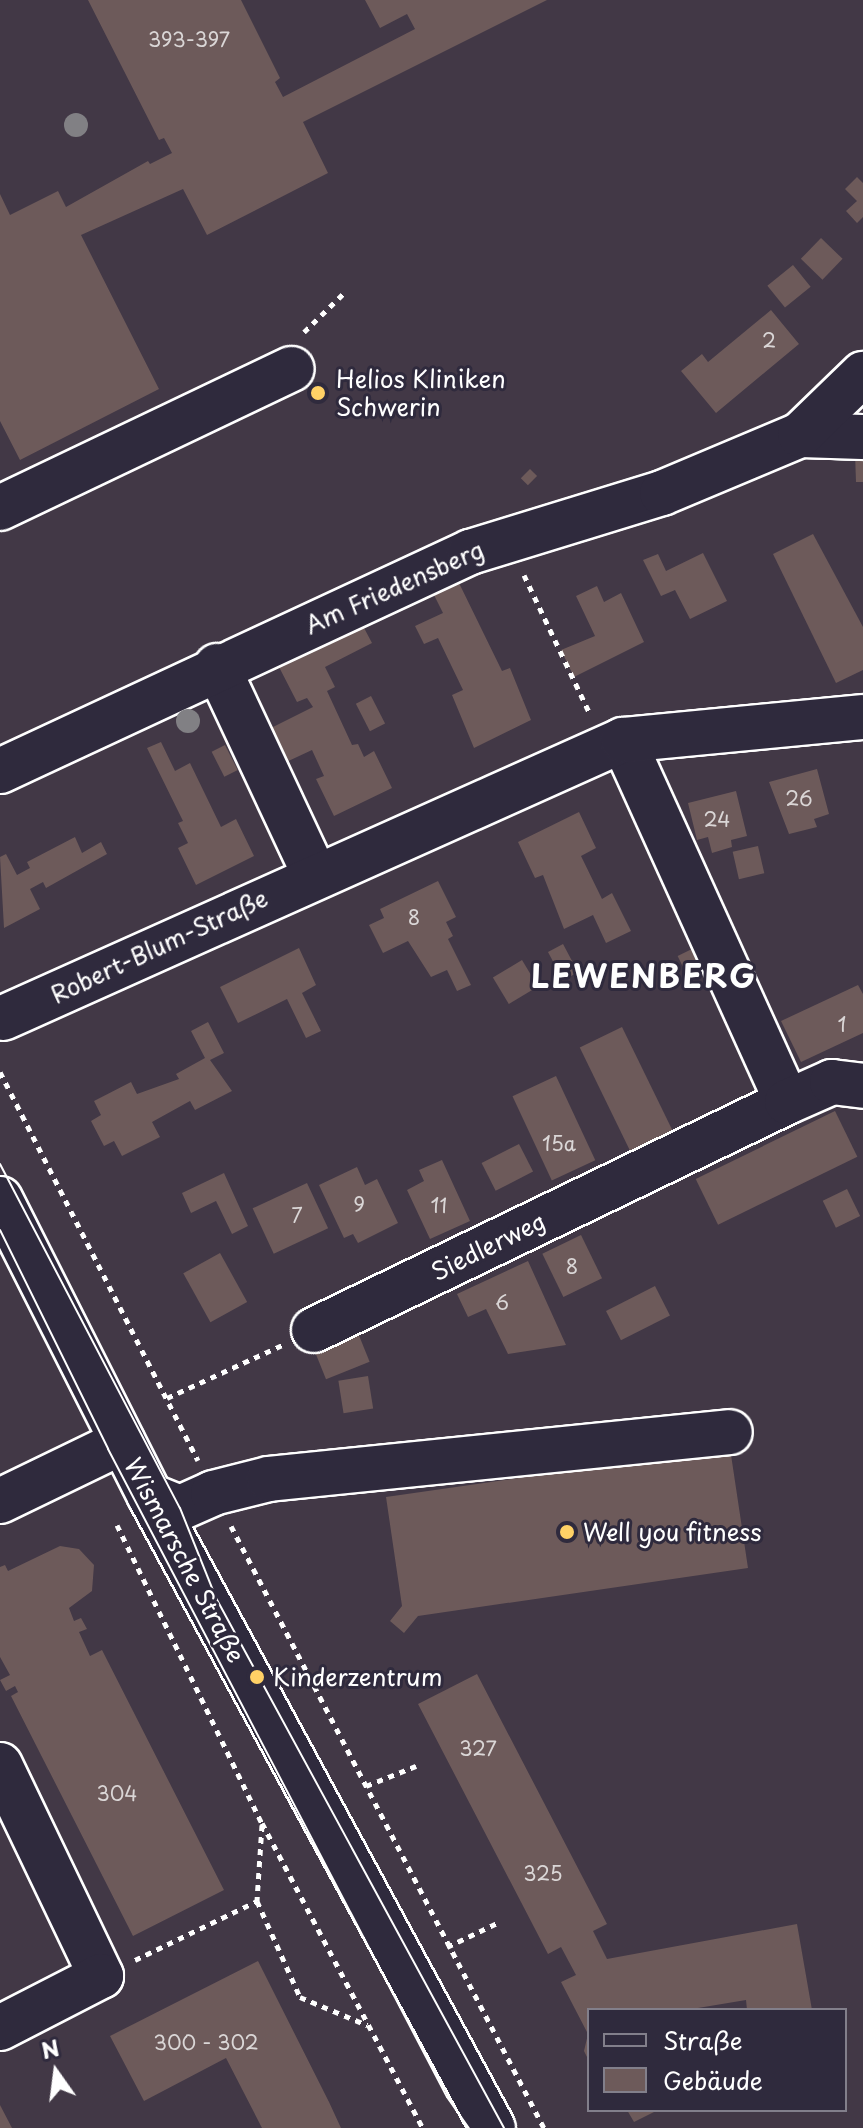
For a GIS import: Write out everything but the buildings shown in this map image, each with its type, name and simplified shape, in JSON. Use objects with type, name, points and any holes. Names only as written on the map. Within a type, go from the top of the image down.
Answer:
[{"type":"street","points":[[0,508],[293,356]]},
{"type":"street","name":"Am Friedensberg","points":[[0,771],[217,666],[470,552],[662,493],[800,435],[863,374]]},
{"type":"street","name":"Am Friedensberg","points":[[800,435],[863,437]]},
{"type":"street","points":[[217,666],[315,875]]},
{"type":"street","name":"Robert-Blum-Straße","points":[[3,1018],[315,875],[615,744],[863,717]]},
{"type":"street","points":[[615,744],[704,918],[787,1102]]},
{"type":"street","name":"Siedlerweg","points":[[314,1330],[832,1082],[863,1086]]},
{"type":"street","name":"Wismarsche Straße","points":[[0,1199],[122,1442],[133,1508],[493,2128]]},
{"type":"street","points":[[133,1508],[180,1508],[213,1493],[269,1479],[730,1432]]},
{"type":"street","points":[[0,1501],[122,1442]]},
{"type":"street","points":[[0,1765],[101,1976],[0,2028]]},
{"type":"path","points":[[293,356],[344,293]]},
{"type":"path","points":[[532,593],[615,744]]},
{"type":"path","points":[[0,1072],[213,1493],[544,2128]]},
{"type":"path","points":[[167,1398],[314,1330]]},
{"type":"path","points":[[133,1508],[262,1823],[423,2128]]},
{"type":"path","points":[[366,1786],[416,1766]]},
{"type":"path","points":[[262,1823],[257,1901],[300,1997],[368,2025]]},
{"type":"path","points":[[101,1976],[257,1901]]},
{"type":"path","points":[[447,1947],[497,1923]]},
{"type":"tram line","points":[[0,1164],[180,1508],[216,1598],[504,2128]]},
{"type":"tram line","points":[[0,1230],[108,1449],[447,2097],[469,2128]]},
{"type":"place","name":"Helios Kliniken Schwerin","points":[[318,393]]},
{"type":"place","name":"Well you fitness","points":[[567,1532]]},
{"type":"place","name":"Kinderzentrum","points":[[257,1677]]},
{"type":"district","name":"LEWENBERG","points":[[644,975]]}]
